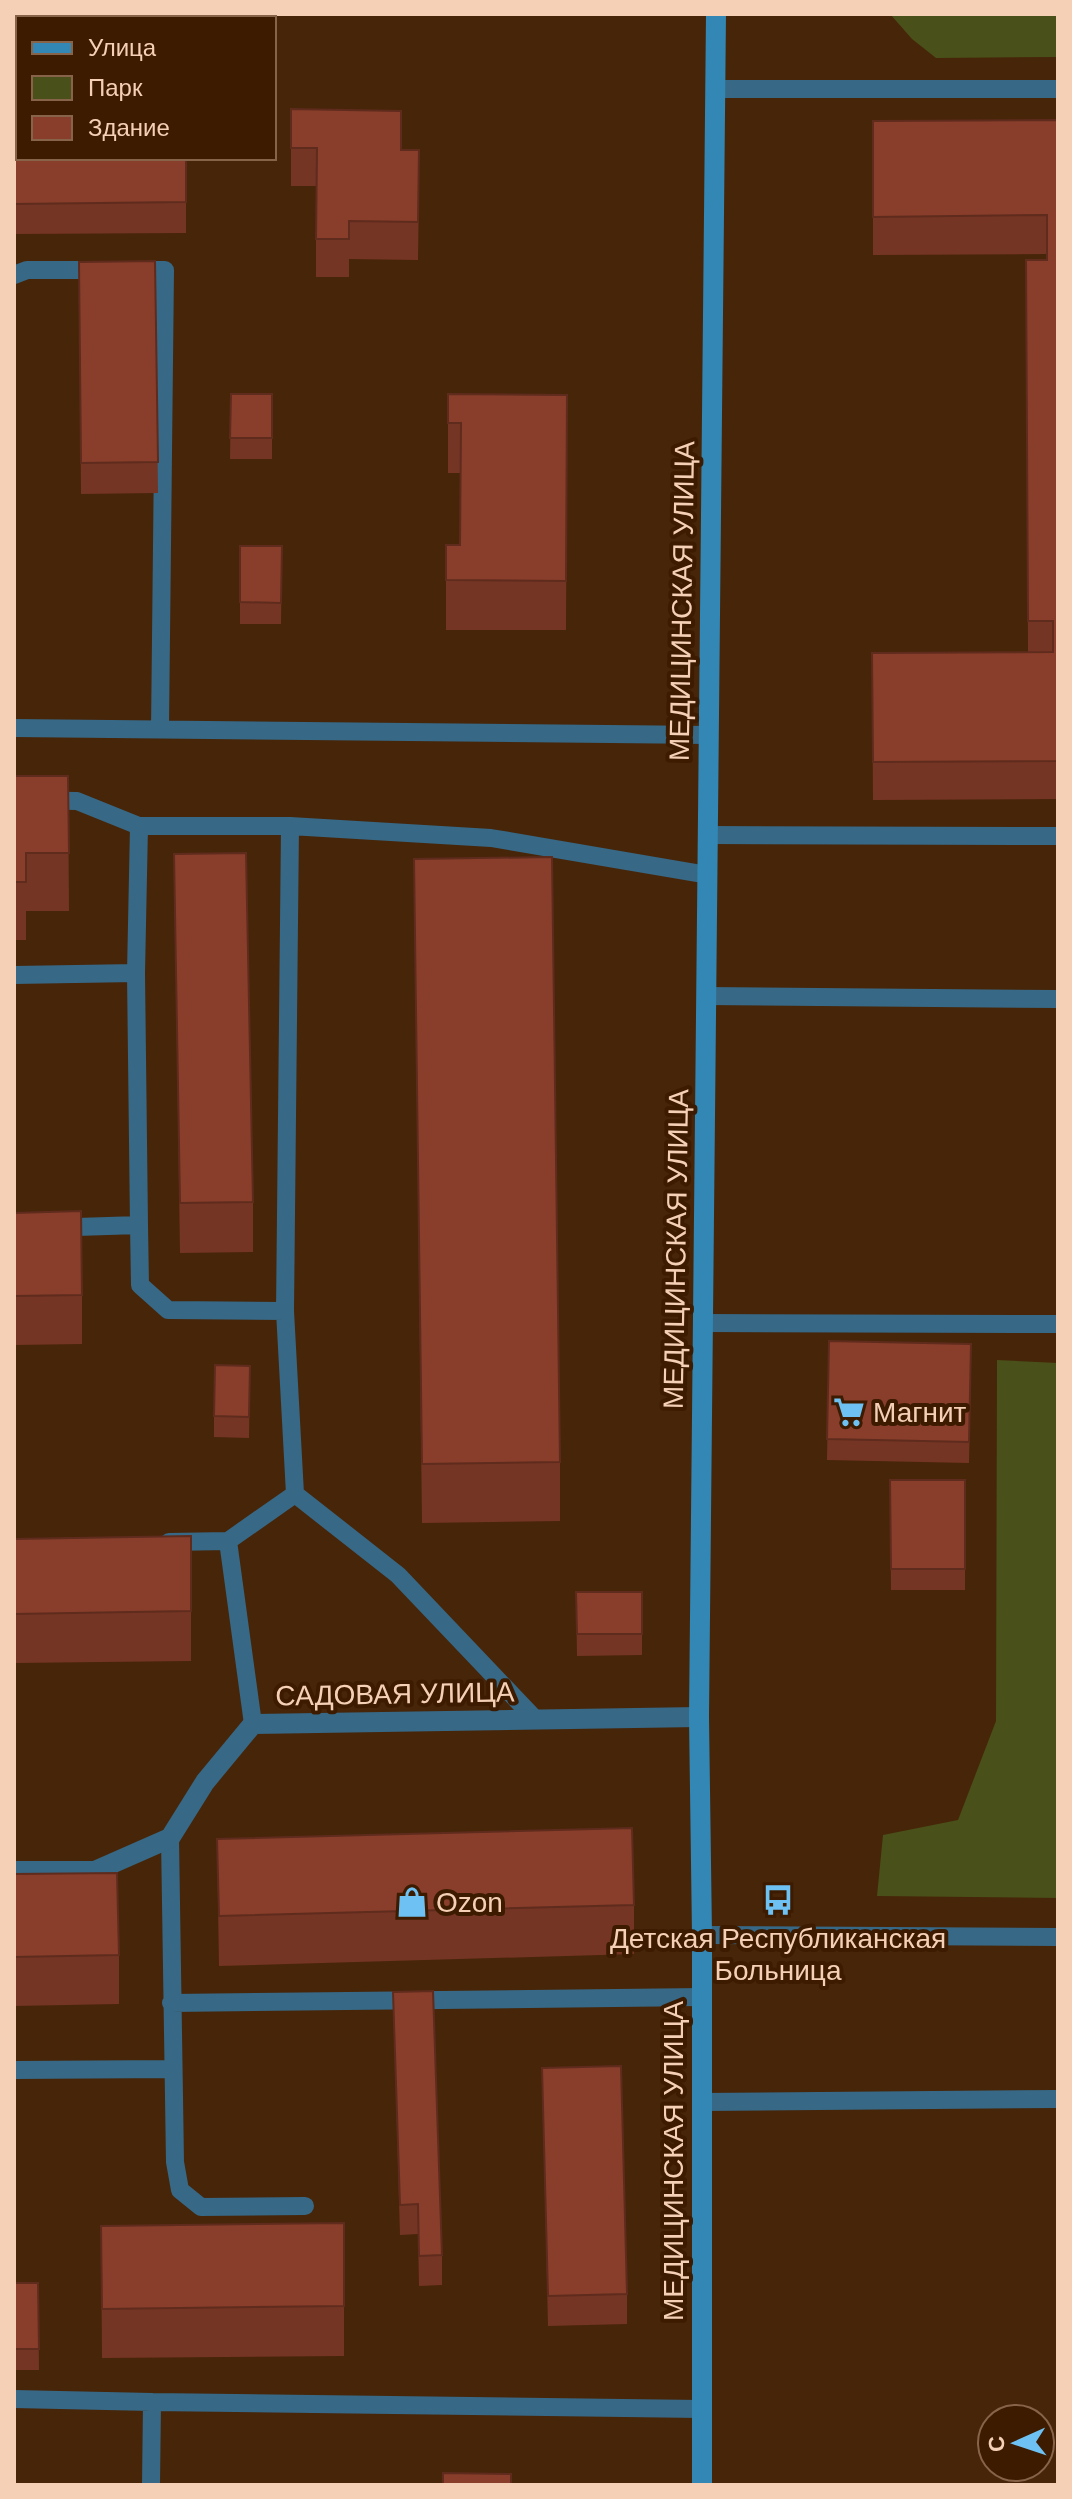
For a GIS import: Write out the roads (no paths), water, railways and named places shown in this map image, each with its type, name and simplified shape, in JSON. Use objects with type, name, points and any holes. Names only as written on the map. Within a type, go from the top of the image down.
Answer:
[{"type":"main road","name":"МЕДИЦИНСКАЯ УЛИЦА","points":[[702,2485],[699,1717],[716,14]]},
{"type":"street","name":"САДОВАЯ УЛИЦА","points":[[170,1838],[205,1782],[253,1724],[699,1717]]},
{"type":"street","points":[[14,1871],[95,1871],[170,1838]]},
{"type":"lane","points":[[715,89],[1058,89]]},
{"type":"lane","points":[[14,275],[27,270],[165,270],[160,729]]},
{"type":"lane","points":[[14,728],[709,735]]},
{"type":"lane","points":[[14,800],[77,801],[139,826],[290,826],[491,838],[708,875]]},
{"type":"lane","points":[[139,826],[136,973],[140,1285],[168,1310],[285,1311]]},
{"type":"lane","points":[[290,826],[285,1311],[295,1494],[398,1575],[535,1719]]},
{"type":"lane","points":[[708,835],[1058,836]]},
{"type":"lane","points":[[14,975],[136,973]]},
{"type":"lane","points":[[706,996],[1058,999]]},
{"type":"lane","points":[[14,1229],[139,1225]]},
{"type":"lane","points":[[703,1323],[1058,1324]]},
{"type":"lane","points":[[152,1542],[228,1541],[295,1494]]},
{"type":"lane","points":[[228,1541],[253,1724]]},
{"type":"lane","points":[[170,1838],[172,2069],[175,2162],[180,2190],[201,2207],[305,2206]]},
{"type":"lane","points":[[702,1935],[1058,1937]]},
{"type":"lane","points":[[171,2003],[702,1997]]},
{"type":"lane","points":[[14,2070],[172,2069]]},
{"type":"lane","points":[[701,2102],[1058,2099]]},
{"type":"lane","points":[[14,2399],[701,2409]]},
{"type":"lane","points":[[151,2485],[152,2402]]},
{"type":"place","name":"Магнит","points":[[849,1412]]},
{"type":"place","name":"Детская Республиканская Больница","points":[[778,1900]]},
{"type":"place","name":"Ozon","points":[[412,1902]]}]
